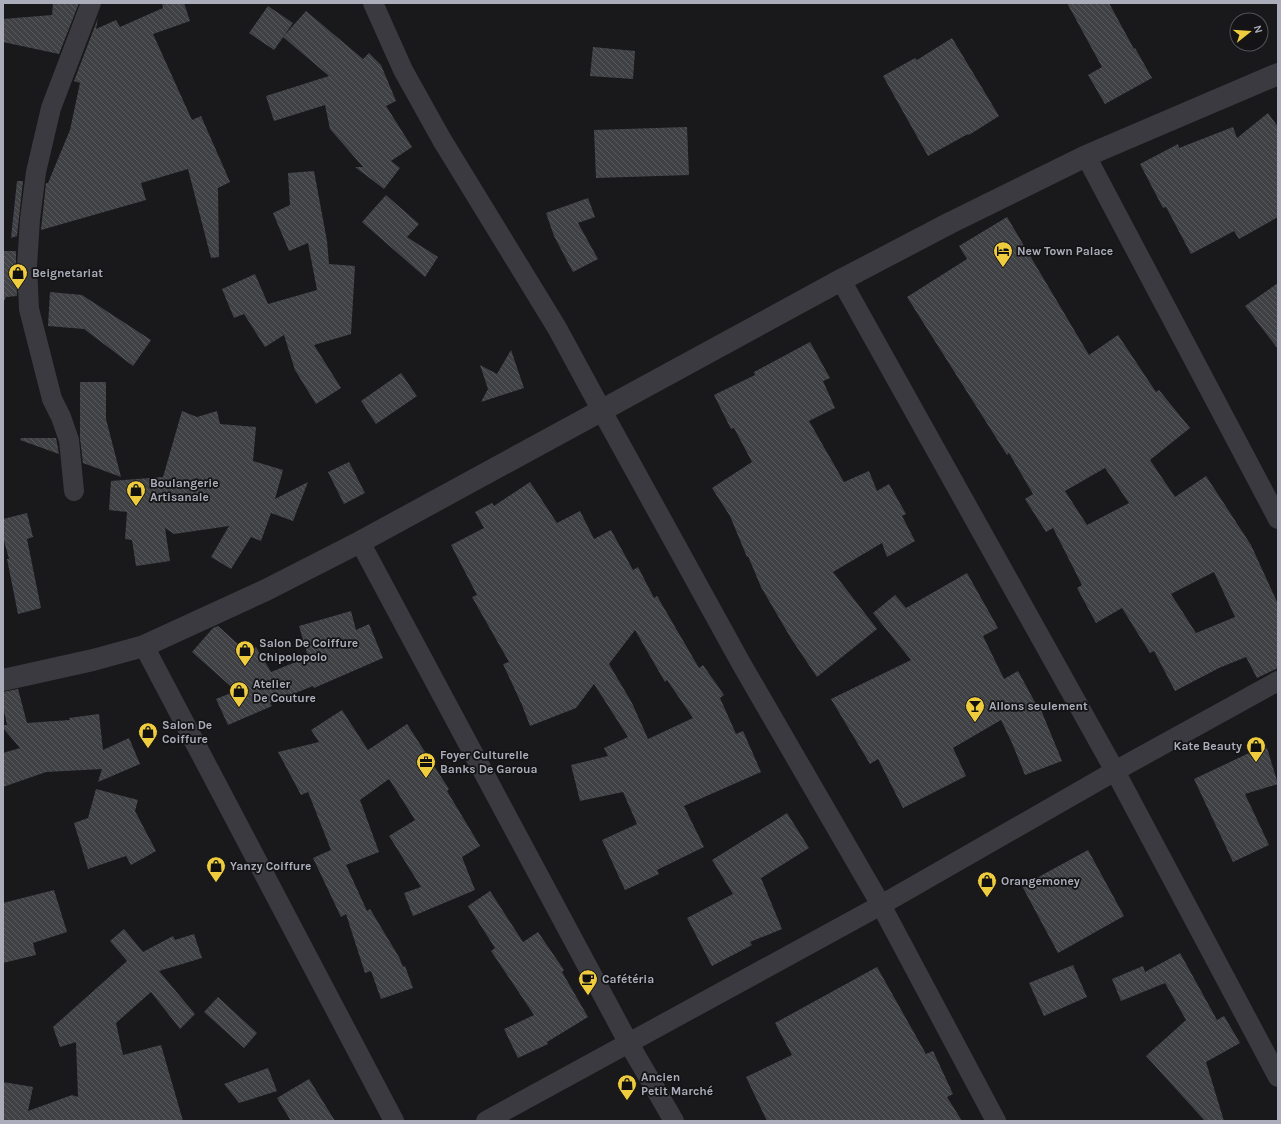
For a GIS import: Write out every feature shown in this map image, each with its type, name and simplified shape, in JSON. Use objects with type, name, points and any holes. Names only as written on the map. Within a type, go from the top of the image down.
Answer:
[{"type":"street","points":[[74,491],[69,440],[61,417],[52,399],[29,309],[27,266],[30,219],[36,172],[51,108],[91,3]]},
{"type":"street","points":[[373,3],[406,77],[442,140],[557,328],[742,665],[881,905],[996,1121]]},
{"type":"street","points":[[3,680],[93,660],[144,646],[266,590],[360,542],[841,280],[950,223],[1086,156],[1278,74]]},
{"type":"street","points":[[1086,156],[1278,519]]},
{"type":"street","points":[[841,280],[1116,771],[1278,1077]]},
{"type":"street","points":[[360,542],[628,1042],[674,1121]]},
{"type":"street","points":[[144,646],[394,1121]]},
{"type":"street","points":[[486,1121],[881,905],[1116,771],[1278,681]]},
{"type":"building","points":[[53,3],[79,3],[59,54],[3,42],[3,19],[52,15]]},
{"type":"building","points":[[162,3],[184,3],[190,21],[153,34],[192,120],[201,116],[230,182],[218,188],[219,257],[211,258],[188,169],[141,183],[146,200],[41,230],[46,183],[48,183],[70,130],[80,83],[74,81],[98,18],[96,29],[116,20],[120,27],[163,8]]},
{"type":"building","points":[[1067,3],[1109,3],[1152,78],[1105,104],[1088,75],[1102,67]]},
{"type":"building","points":[[268,6],[293,23],[274,50],[249,33]]},
{"type":"building","points":[[306,11],[363,59],[369,53],[381,65],[396,101],[386,106],[412,147],[391,161],[400,168],[384,189],[355,167],[363,167],[330,129],[325,105],[274,121],[266,96],[329,76],[283,37]]},
{"type":"building","points":[[952,38],[999,116],[969,135],[968,134],[928,156],[883,76],[915,58],[917,60]]},
{"type":"building","points":[[593,47],[635,51],[633,79],[590,76]]},
{"type":"building","points":[[1268,113],[1278,127],[1278,217],[1239,239],[1234,231],[1191,254],[1166,207],[1163,208],[1140,164],[1178,144],[1179,148],[1233,127],[1237,138]]},
{"type":"building","points":[[687,127],[689,175],[596,178],[594,130]]},
{"type":"building","points":[[314,171],[327,241],[329,264],[355,266],[351,334],[314,345],[341,388],[316,404],[295,370],[284,335],[265,347],[244,314],[234,318],[222,289],[255,274],[268,304],[317,290],[308,243],[289,251],[273,213],[290,205],[288,173]]},
{"type":"building","points":[[17,181],[23,181],[17,236],[11,238]]},
{"type":"building","points":[[386,195],[419,224],[407,237],[438,257],[425,277],[362,222]]},
{"type":"building","points":[[588,198],[595,217],[578,223],[598,259],[573,272],[554,236],[546,213]]},
{"type":"building","points":[[1007,217],[1089,355],[1118,335],[1156,392],[1159,390],[1190,428],[1150,460],[1175,497],[1206,476],[1251,545],[1278,604],[1278,668],[1257,678],[1246,657],[1219,668],[1175,691],[1154,651],[1150,653],[1122,608],[1096,623],[1077,588],[1082,585],[1053,528],[1046,532],[1025,499],[1033,494],[1009,453],[1007,455],[907,297],[967,259],[959,246]],"holes":[[[1105,468],[1129,503],[1087,525],[1065,491]],[[1214,572],[1235,617],[1196,633],[1171,594]]]},
{"type":"building","points":[[3,251],[16,251],[17,296],[6,297],[3,303]]},
{"type":"building","points":[[1278,283],[1278,349],[1245,306]]},
{"type":"building","points":[[50,292],[82,295],[151,340],[133,366],[84,329],[48,326]]},
{"type":"building","points":[[810,342],[830,378],[823,381],[835,408],[809,421],[844,482],[869,471],[877,491],[889,484],[906,514],[902,516],[915,541],[887,557],[882,543],[833,572],[877,629],[817,677],[792,640],[761,587],[730,516],[712,488],[752,462],[734,428],[731,429],[714,395],[755,375],[754,372]]},
{"type":"building","points":[[511,350],[524,388],[481,402],[488,389],[480,365],[497,374]]},
{"type":"building","points":[[401,373],[417,396],[376,424],[361,401]]},
{"type":"building","points":[[80,382],[106,382],[106,419],[121,477],[83,463],[80,438]]},
{"type":"building","points":[[182,411],[197,417],[217,411],[220,424],[256,427],[253,461],[283,470],[275,499],[308,482],[293,521],[271,513],[261,541],[251,537],[231,569],[211,557],[229,526],[174,534],[165,528],[170,561],[136,566],[132,540],[125,539],[127,512],[109,510],[111,481],[163,477]]},
{"type":"building","points":[[21,438],[56,438],[59,454],[20,440]]},
{"type":"building","points":[[349,462],[365,493],[344,504],[328,472]]},
{"type":"building","points":[[530,482],[557,523],[580,511],[594,539],[611,530],[633,570],[638,567],[654,598],[657,596],[699,668],[703,665],[724,695],[720,698],[736,734],[743,731],[761,772],[684,806],[704,847],[657,870],[659,874],[625,890],[602,840],[637,824],[623,792],[580,801],[571,765],[608,756],[604,748],[628,737],[594,684],[576,708],[530,726],[503,664],[509,662],[472,597],[477,595],[451,545],[484,528],[475,512],[492,503],[494,506]],"holes":[[[635,630],[665,682],[667,680],[693,718],[648,739],[632,703],[609,664]]]},
{"type":"building","points":[[27,513],[33,537],[27,539],[41,608],[18,614],[7,559],[9,559],[3,537],[3,519]]},
{"type":"building","points":[[967,573],[998,628],[983,636],[1004,679],[1018,671],[1037,706],[1039,705],[1062,761],[1025,775],[1001,720],[953,748],[966,776],[903,808],[878,759],[870,764],[831,699],[911,660],[873,613],[895,595],[906,608]]},
{"type":"building","points":[[351,611],[356,630],[369,624],[383,658],[314,688],[313,686],[270,703],[272,706],[228,725],[216,699],[236,691],[192,652],[213,628],[218,626],[247,652],[256,647],[271,672],[308,657],[299,626]]},
{"type":"building","points":[[18,689],[27,723],[70,720],[69,718],[99,714],[103,750],[129,738],[140,764],[98,782],[102,769],[46,772],[3,787],[3,753],[20,748],[3,728],[3,725],[7,725],[3,706],[3,692]]},
{"type":"building","points":[[342,710],[368,750],[407,724],[449,789],[447,791],[480,846],[462,857],[475,890],[413,916],[404,893],[421,887],[389,836],[415,820],[389,779],[360,800],[379,852],[346,865],[367,911],[370,909],[399,957],[403,967],[405,966],[413,988],[381,999],[371,971],[365,973],[346,914],[341,917],[313,858],[331,850],[308,792],[301,795],[278,752],[319,742],[311,730]]},
{"type":"building","points":[[1267,748],[1278,784],[1245,794],[1269,845],[1233,862],[1194,779],[1247,754]]},
{"type":"building","points":[[96,789],[138,800],[135,811],[156,851],[131,865],[126,856],[88,869],[74,823],[88,818]]},
{"type":"building","points":[[787,813],[809,848],[761,878],[782,929],[750,942],[752,945],[712,966],[687,918],[733,894],[712,860]]},
{"type":"building","points":[[1088,850],[1124,916],[1058,953],[1022,886]]},
{"type":"building","points":[[54,890],[67,932],[33,943],[36,955],[3,963],[3,903]]},
{"type":"building","points":[[490,891],[523,942],[538,932],[564,970],[562,972],[588,1017],[547,1042],[548,1044],[518,1058],[504,1029],[534,1015],[491,951],[495,948],[468,906]]},
{"type":"building","points":[[124,929],[143,952],[173,936],[175,940],[194,934],[202,958],[159,971],[195,1014],[180,1029],[151,992],[116,1023],[123,1055],[161,1045],[183,1121],[3,1121],[3,1082],[33,1087],[28,1111],[72,1095],[78,1097],[76,1042],[60,1047],[53,1027],[127,961],[110,941]]},
{"type":"building","points":[[1180,953],[1217,1020],[1224,1016],[1240,1043],[1206,1062],[1224,1121],[1205,1121],[1146,1056],[1186,1020],[1165,983],[1121,1001],[1112,979],[1143,966],[1145,972]]},
{"type":"building","points":[[1073,965],[1087,997],[1044,1016],[1029,983]]},
{"type":"building","points":[[877,967],[926,1054],[933,1051],[953,1094],[947,1097],[962,1121],[767,1121],[746,1077],[792,1055],[775,1023]]},
{"type":"building","points":[[218,997],[257,1033],[244,1048],[204,1012]]},
{"type":"building","points":[[268,1068],[277,1091],[239,1103],[224,1084]]},
{"type":"building","points":[[309,1079],[335,1121],[291,1121],[277,1098]]},
{"type":"place","name":"New Town Palace","points":[[1003,268]]},
{"type":"place","name":"Beignetariat","points":[[18,290]]},
{"type":"place","name":"Boulangerie Artisanale","points":[[136,507]]},
{"type":"place","name":"Salon De Coiffure Chipolopolo","points":[[245,667]]},
{"type":"place","name":"Atelier De Couture","points":[[239,708]]},
{"type":"place","name":"Allons seulement","points":[[975,723]]},
{"type":"place","name":"Salon De Coiffure","points":[[148,749]]},
{"type":"place","name":"Kate Beauty","points":[[1256,763]]},
{"type":"place","name":"Foyer Culturelle Banks De Garoua","points":[[426,779]]},
{"type":"place","name":"Yanzy Coiffure","points":[[216,883]]},
{"type":"place","name":"Orangemoney","points":[[987,898]]},
{"type":"place","name":"Cafétéria","points":[[588,996]]},
{"type":"place","name":"Ancien Petit Marché","points":[[627,1101]]}]
